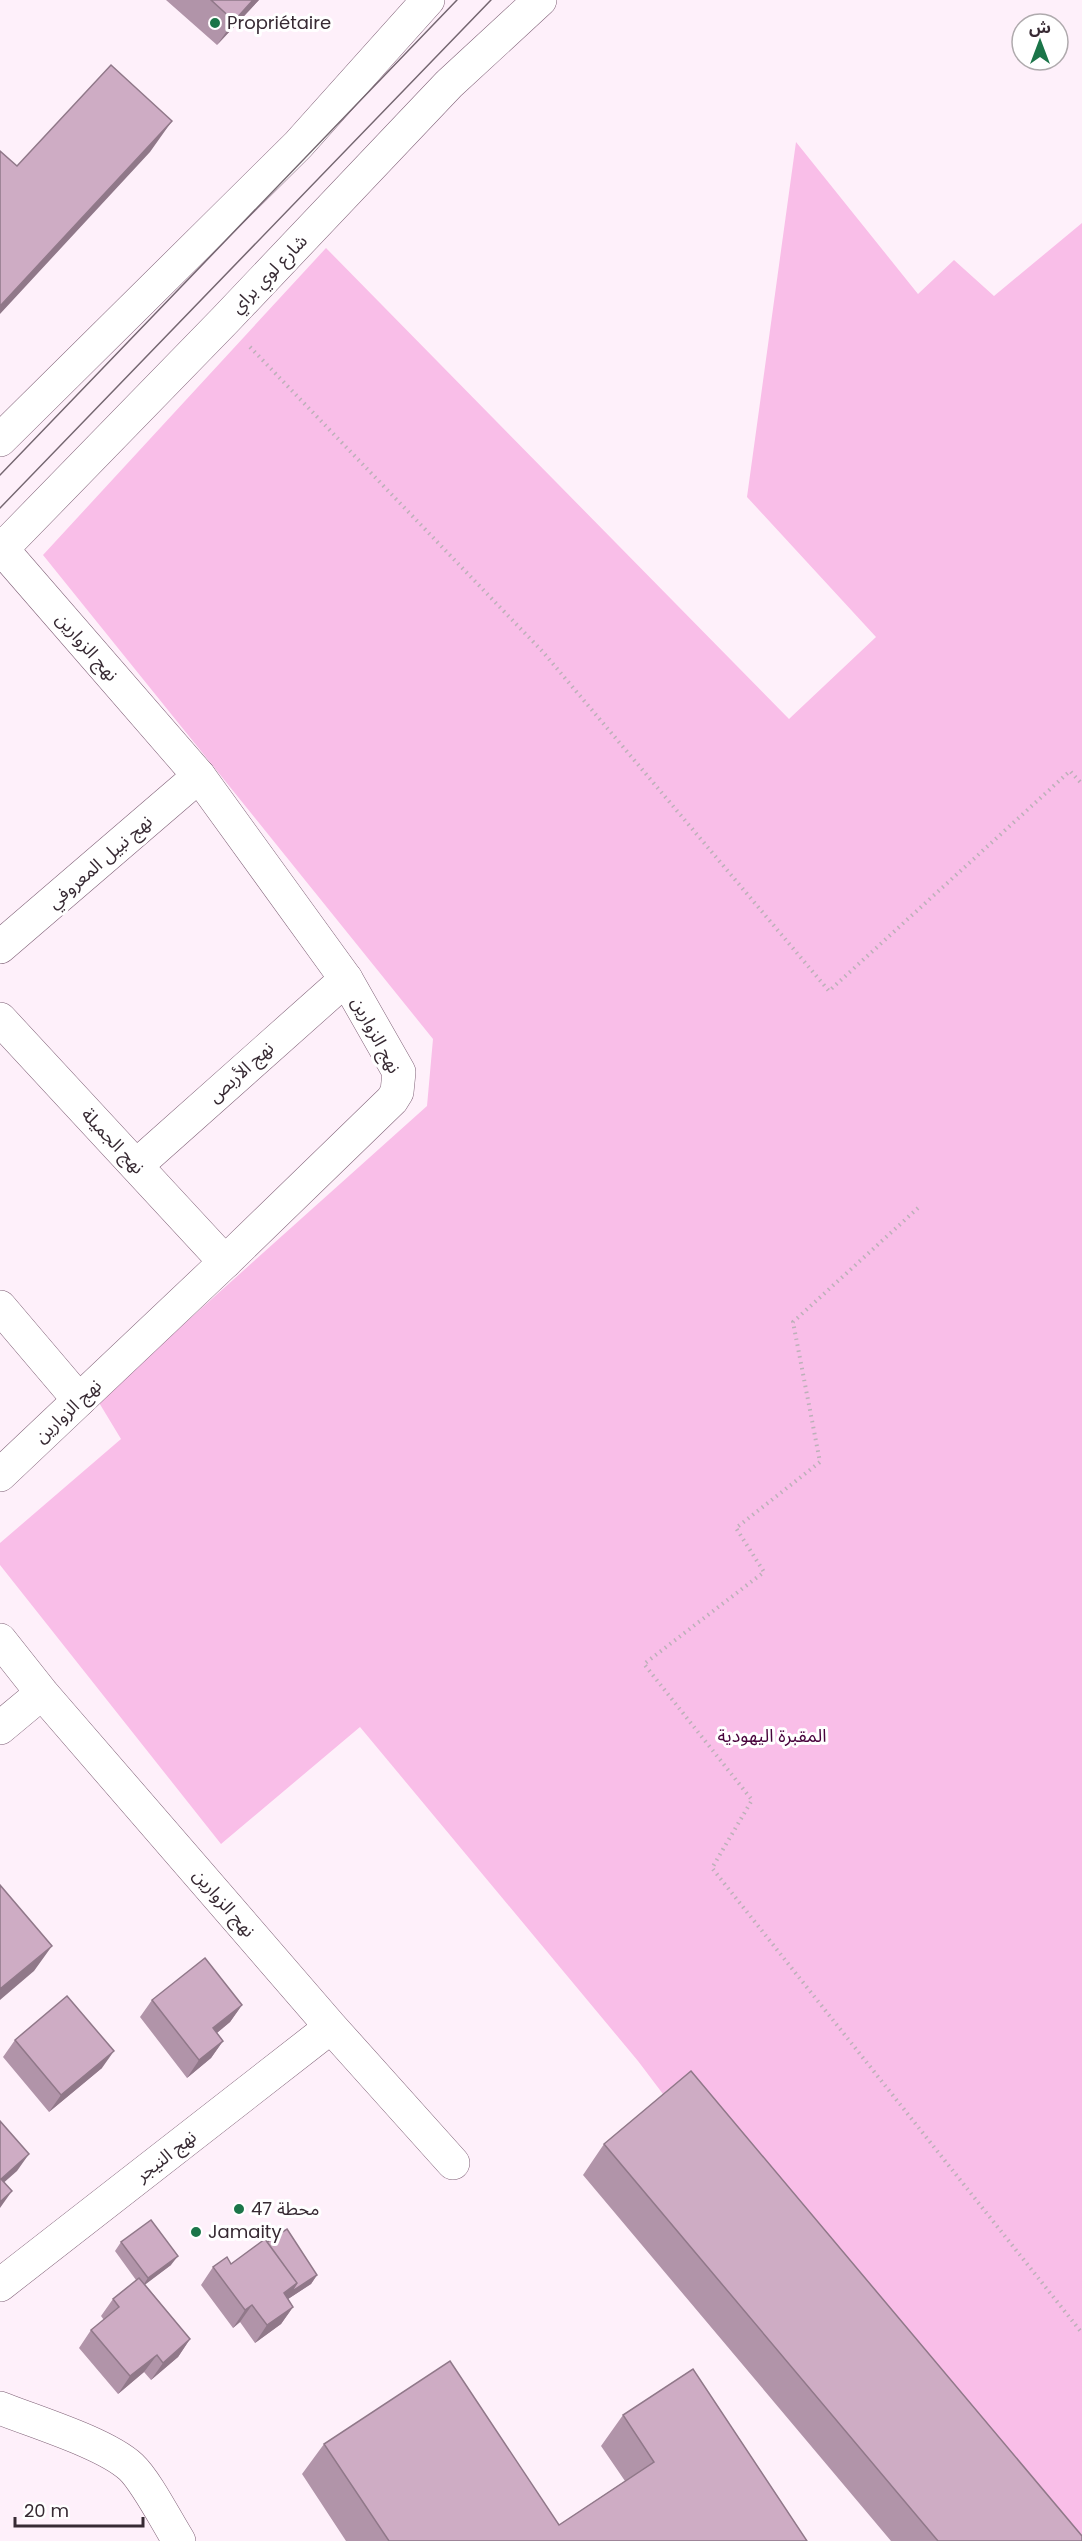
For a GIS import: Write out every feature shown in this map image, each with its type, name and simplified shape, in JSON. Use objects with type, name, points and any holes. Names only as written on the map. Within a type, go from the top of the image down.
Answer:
[{"type":"street","points":[[0,440],[298,145],[428,0]]},
{"type":"street","name":"شارع لوي براي","points":[[1,550],[225,321],[449,84],[540,0]]},
{"type":"street","name":"نهج الزوارين","points":[[0,1475],[225,1262],[397,1092],[399,1072],[346,979],[199,776],[1,550]]},
{"type":"street","name":"نهج نبيل المعروفي","points":[[0,947],[199,776]]},
{"type":"street","name":"نهج الأربص","points":[[136,1166],[346,979]]},
{"type":"street","name":"نهج الجميلة","points":[[0,1019],[225,1262]]},
{"type":"street","points":[[0,1307],[80,1400]]},
{"type":"street","name":"نهج الزوارين","points":[[0,1640],[42,1693],[453,2163]]},
{"type":"street","points":[[0,1728],[42,1693]]},
{"type":"street","name":"نهج النيجر","points":[[0,2285],[331,2026]]},
{"type":"street","points":[[0,2408],[104,2450],[121,2460],[132,2469],[179,2541]]},
{"type":"path","points":[[225,321],[543,652],[829,991],[1070,771],[1082,784]]},
{"type":"path","points":[[918,1208],[793,1322],[820,1462],[736,1528],[764,1572],[644,1664],[752,1800],[712,1868],[1082,2333]]},
{"type":"green space","name":"المقبرة اليهودية","points":[[796,142],[918,294],[954,260],[994,296],[1082,223],[1082,2541],[669,2102],[638,2061],[360,1727],[221,1844],[0,1565],[0,1543],[121,1439],[98,1401],[427,1106],[433,1039],[43,555],[326,248],[789,719],[876,637],[747,497]]},
{"type":"building","points":[[211,0],[253,0],[234,21]]},
{"type":"building","points":[[111,65],[172,121],[0,306],[0,151],[17,166]]},
{"type":"building","points":[[0,1885],[52,1946],[0,1989]]},
{"type":"building","points":[[205,1958],[242,2005],[213,2028],[223,2041],[199,2060],[152,2000]]},
{"type":"building","points":[[67,1996],[114,2051],[61,2095],[15,2040]]},
{"type":"building","points":[[691,2071],[1082,2536],[1082,2541],[938,2541],[604,2144]]},
{"type":"building","points":[[0,2121],[29,2154],[1,2179],[12,2191],[0,2202]]},
{"type":"building","points":[[151,2220],[178,2256],[148,2278],[121,2242]]},
{"type":"building","points":[[287,2229],[317,2275],[291,2292],[297,2283],[267,2242]]},
{"type":"building","points":[[265,2239],[297,2283],[284,2293],[293,2307],[267,2325],[252,2305],[245,2310],[213,2267],[227,2257],[231,2264]]},
{"type":"building","points":[[139,2278],[190,2339],[163,2363],[157,2355],[130,2376],[91,2330],[119,2307],[113,2299]]},
{"type":"building","points":[[450,2361],[559,2525],[654,2462],[623,2415],[693,2369],[807,2541],[389,2541],[324,2444]]},
{"type":"tram line","points":[[0,475],[457,0]]},
{"type":"tram line","points":[[0,508],[491,0]]},
{"type":"place","name":"Propriétaire","points":[[215,23]]},
{"type":"place","name":"محطة 47","points":[[239,2209]]},
{"type":"place","name":"Jamaity","points":[[196,2232]]}]
